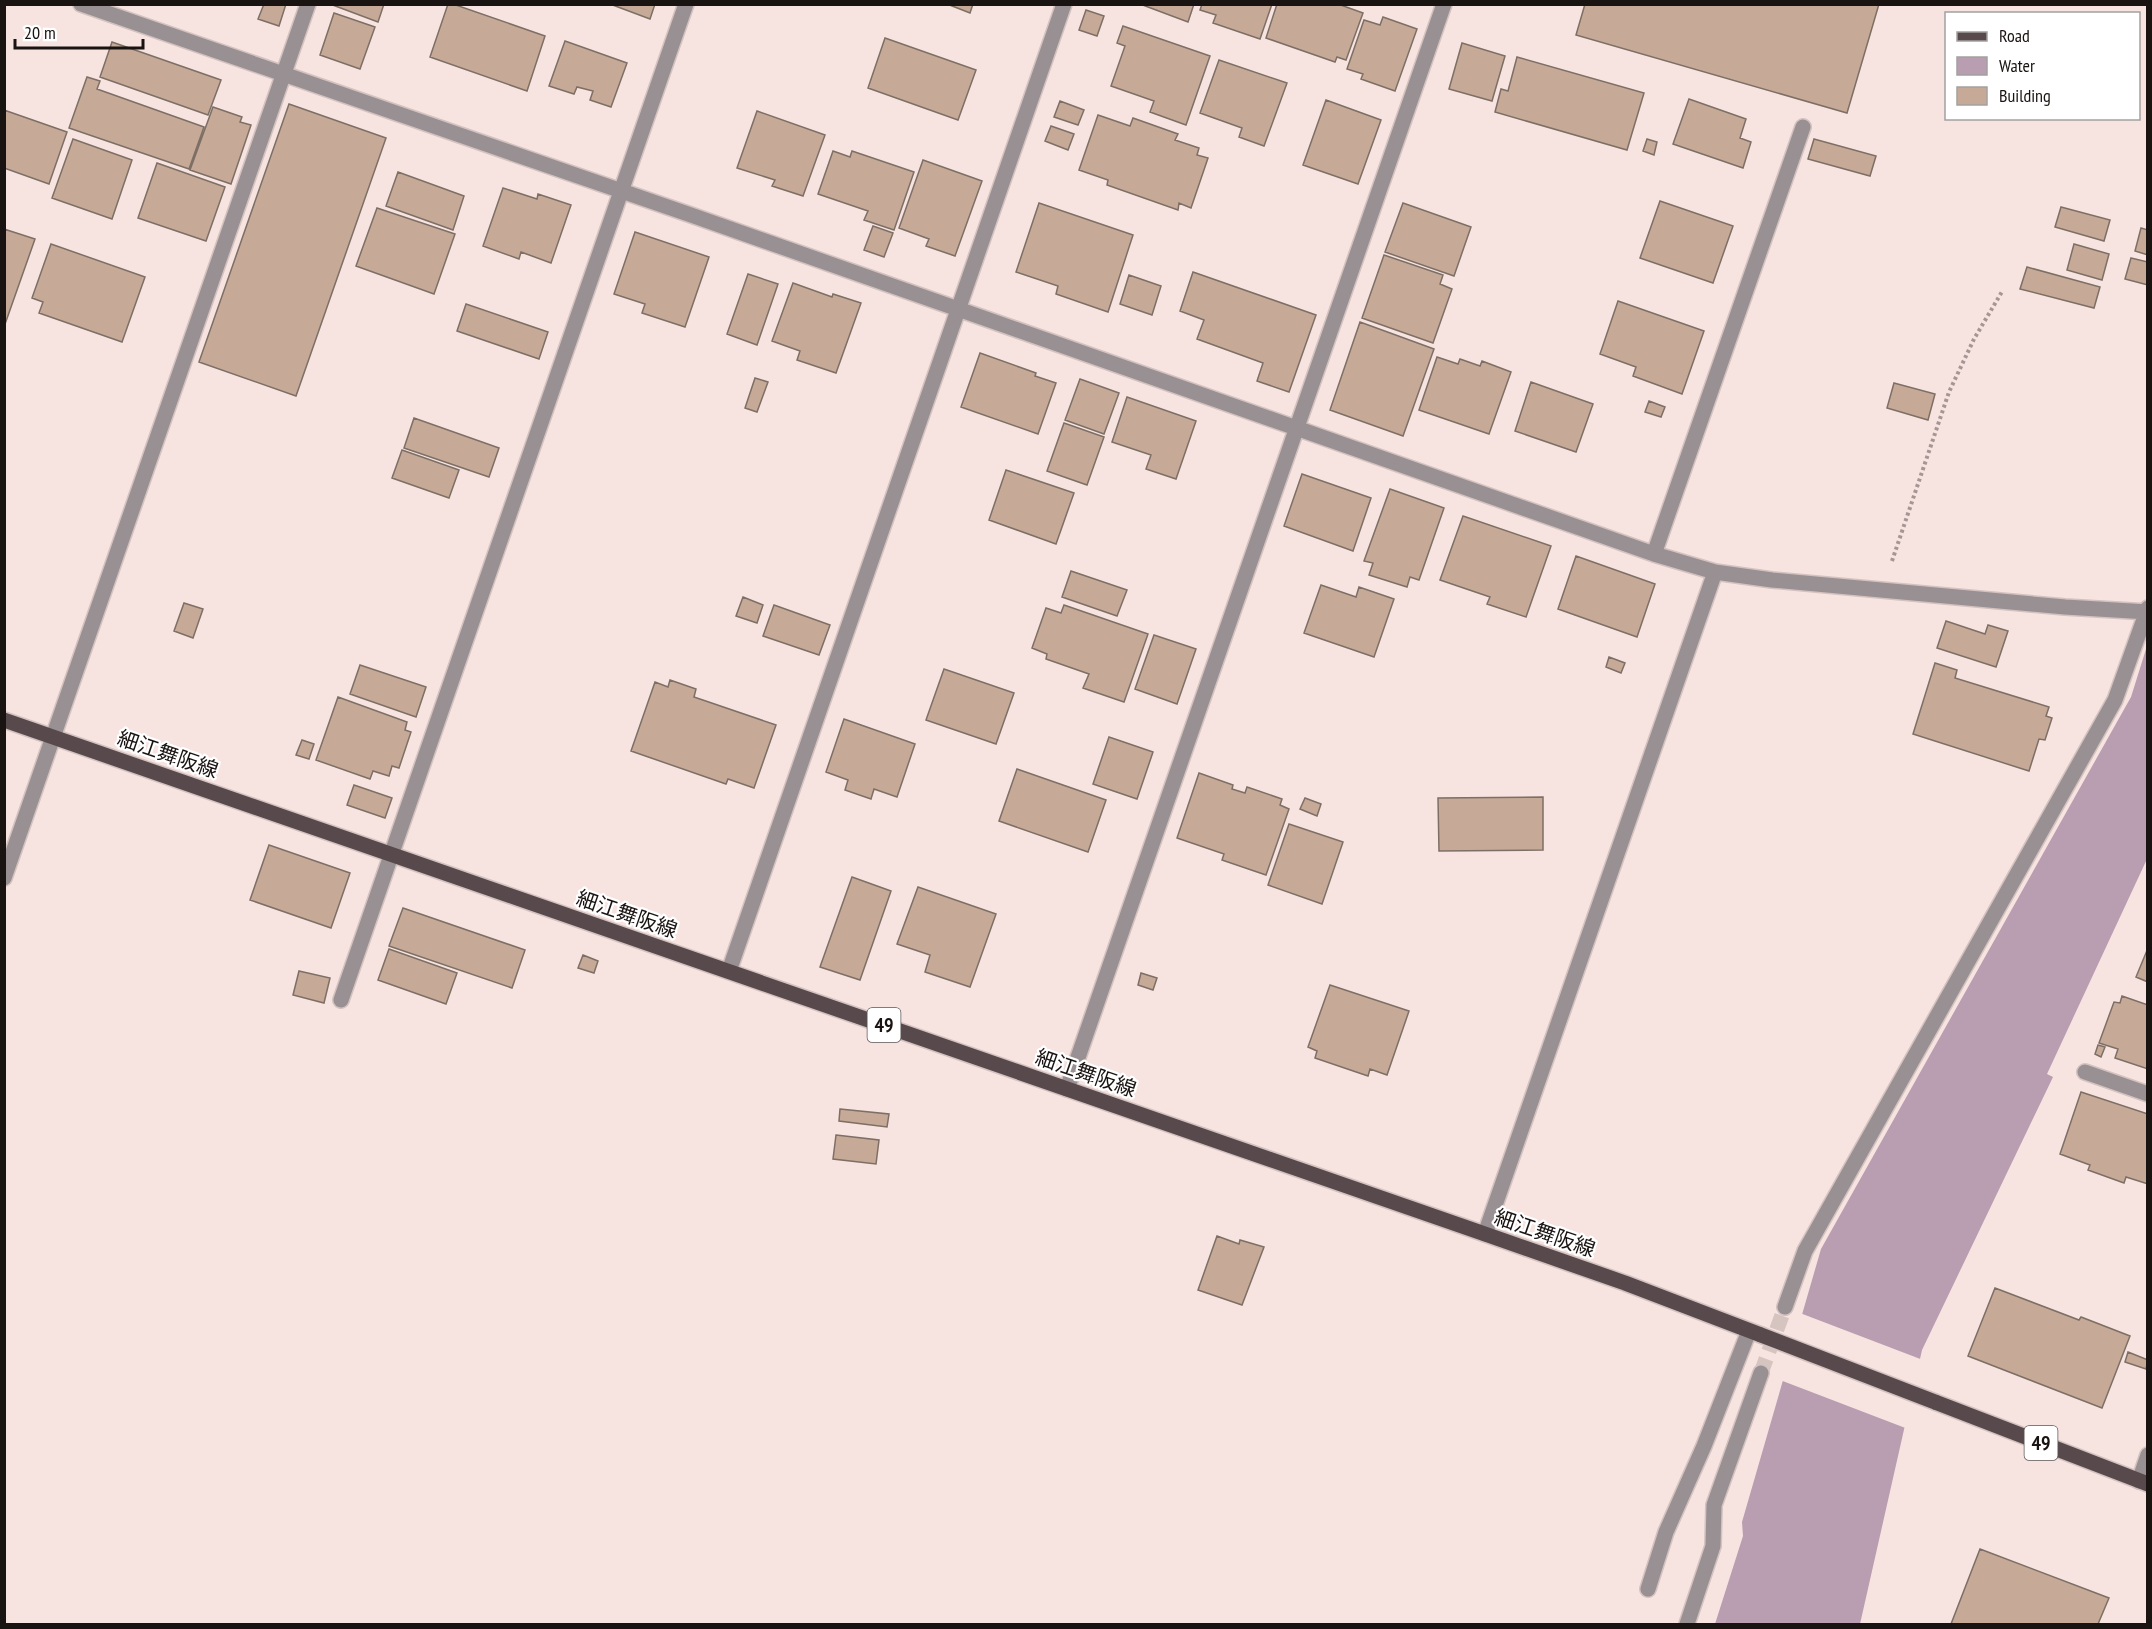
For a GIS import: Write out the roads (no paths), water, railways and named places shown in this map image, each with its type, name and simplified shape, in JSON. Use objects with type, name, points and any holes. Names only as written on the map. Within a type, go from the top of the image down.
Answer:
[{"type":"main road","name":"細江舞阪線","points":[[4,720],[1634,1287],[2143,1482]]},
{"type":"street","points":[[81,4],[1654,554],[1715,572],[1772,580],[2065,607],[2147,611],[2115,700],[1805,1251],[1785,1307]]},
{"type":"street","points":[[4,878],[308,4]]},
{"type":"street","points":[[340,1000],[686,4]]},
{"type":"street","points":[[729,971],[1064,4]]},
{"type":"street","points":[[1067,1089],[1444,4]]},
{"type":"street","points":[[1654,554],[1803,127]]},
{"type":"street","points":[[1485,1234],[1715,572]]},
{"type":"street","points":[[2085,1072],[2148,1094]]},
{"type":"street","points":[[1648,1589],[1666,1532],[1755,1333]]},
{"type":"street","points":[[1687,1624],[1713,1546],[1714,1504],[1761,1373]]},
{"type":"street","points":[[2143,1482],[2148,1455]]},
{"type":"water","points":[[2147,646],[2147,859],[2047,1074],[2053,1077],[1922,1350],[1860,1624],[1715,1624],[1743,1536],[1742,1522],[1821,1249],[2131,697]]},
{"type":"tunnel","points":[[1761,1373],[1785,1307]]}]
